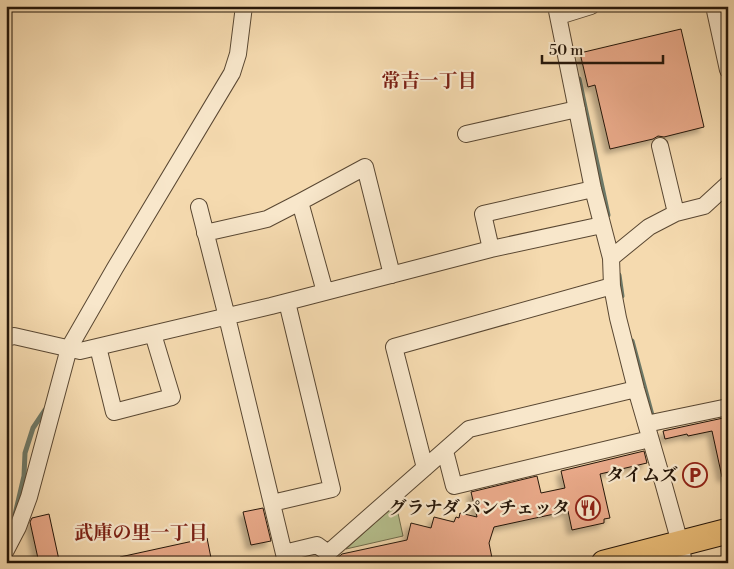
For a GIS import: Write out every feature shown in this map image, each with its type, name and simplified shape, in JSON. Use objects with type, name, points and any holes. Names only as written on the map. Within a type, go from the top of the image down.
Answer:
[{"type":"main road","points":[[604,563],[682,553],[728,531]]},
{"type":"street","points":[[6,550],[18,527],[29,497],[69,348],[232,73],[238,54],[244,6]]},
{"type":"street","points":[[592,6],[558,11],[593,190],[611,258],[612,286],[618,318],[636,390],[651,427],[682,553]]},
{"type":"street","points":[[714,6],[728,70]]},
{"type":"street","points":[[466,134],[577,108]]},
{"type":"street","points":[[660,146],[676,213]]},
{"type":"street","points":[[205,233],[267,219],[365,166],[392,275]]},
{"type":"street","points":[[611,258],[649,227],[676,213],[704,206],[728,184]]},
{"type":"street","points":[[491,249],[483,214],[593,190]]},
{"type":"street","points":[[300,202],[324,292]]},
{"type":"street","points":[[199,207],[285,558],[317,545],[328,553],[470,429],[636,390]]},
{"type":"street","points":[[6,338],[14,336],[80,351],[227,317],[491,249],[602,225]]},
{"type":"street","points":[[425,468],[394,347],[612,286]]},
{"type":"street","points":[[272,503],[332,489],[286,302]]},
{"type":"street","points":[[98,347],[114,412],[172,397],[154,334]]},
{"type":"street","points":[[445,451],[454,486],[651,427],[728,408]]},
{"type":"green space","points":[[396,504],[403,536],[346,549]]},
{"type":"building","points":[[681,29],[704,127],[664,137],[658,136],[653,139],[610,149],[595,85],[588,87],[580,53]]},
{"type":"building","points":[[728,417],[728,477],[722,477],[712,431],[665,439],[663,431]]},
{"type":"building","points":[[644,451],[647,463],[600,474],[610,518],[604,519],[604,523],[572,530],[568,511],[494,527],[489,543],[493,563],[329,563],[342,554],[407,540],[411,523],[431,528],[434,517],[454,522],[456,517],[459,518],[460,513],[477,517],[471,492],[537,476],[541,493],[565,488],[561,471]]},
{"type":"building","points":[[263,508],[271,541],[251,545],[243,512]]},
{"type":"building","points":[[49,514],[59,560],[39,563],[30,522],[32,518]]},
{"type":"building","points":[[207,538],[212,563],[120,563],[120,557]]},
{"type":"waterway","points":[[579,79],[608,215]]},
{"type":"waterway","points":[[619,275],[622,296]]},
{"type":"waterway","points":[[632,341],[653,419]]},
{"type":"waterway","points":[[6,529],[14,519],[24,476],[25,453],[33,428],[45,410]]},
{"type":"place","name":"タイムズ","points":[[695,475]]},
{"type":"place","name":"グラナダ パンチェッタ","points":[[588,508]]},
{"type":"district","name":"常吉一丁目","points":[[429,80]]},
{"type":"district","name":"武庫の里一丁目","points":[[141,532]]}]
